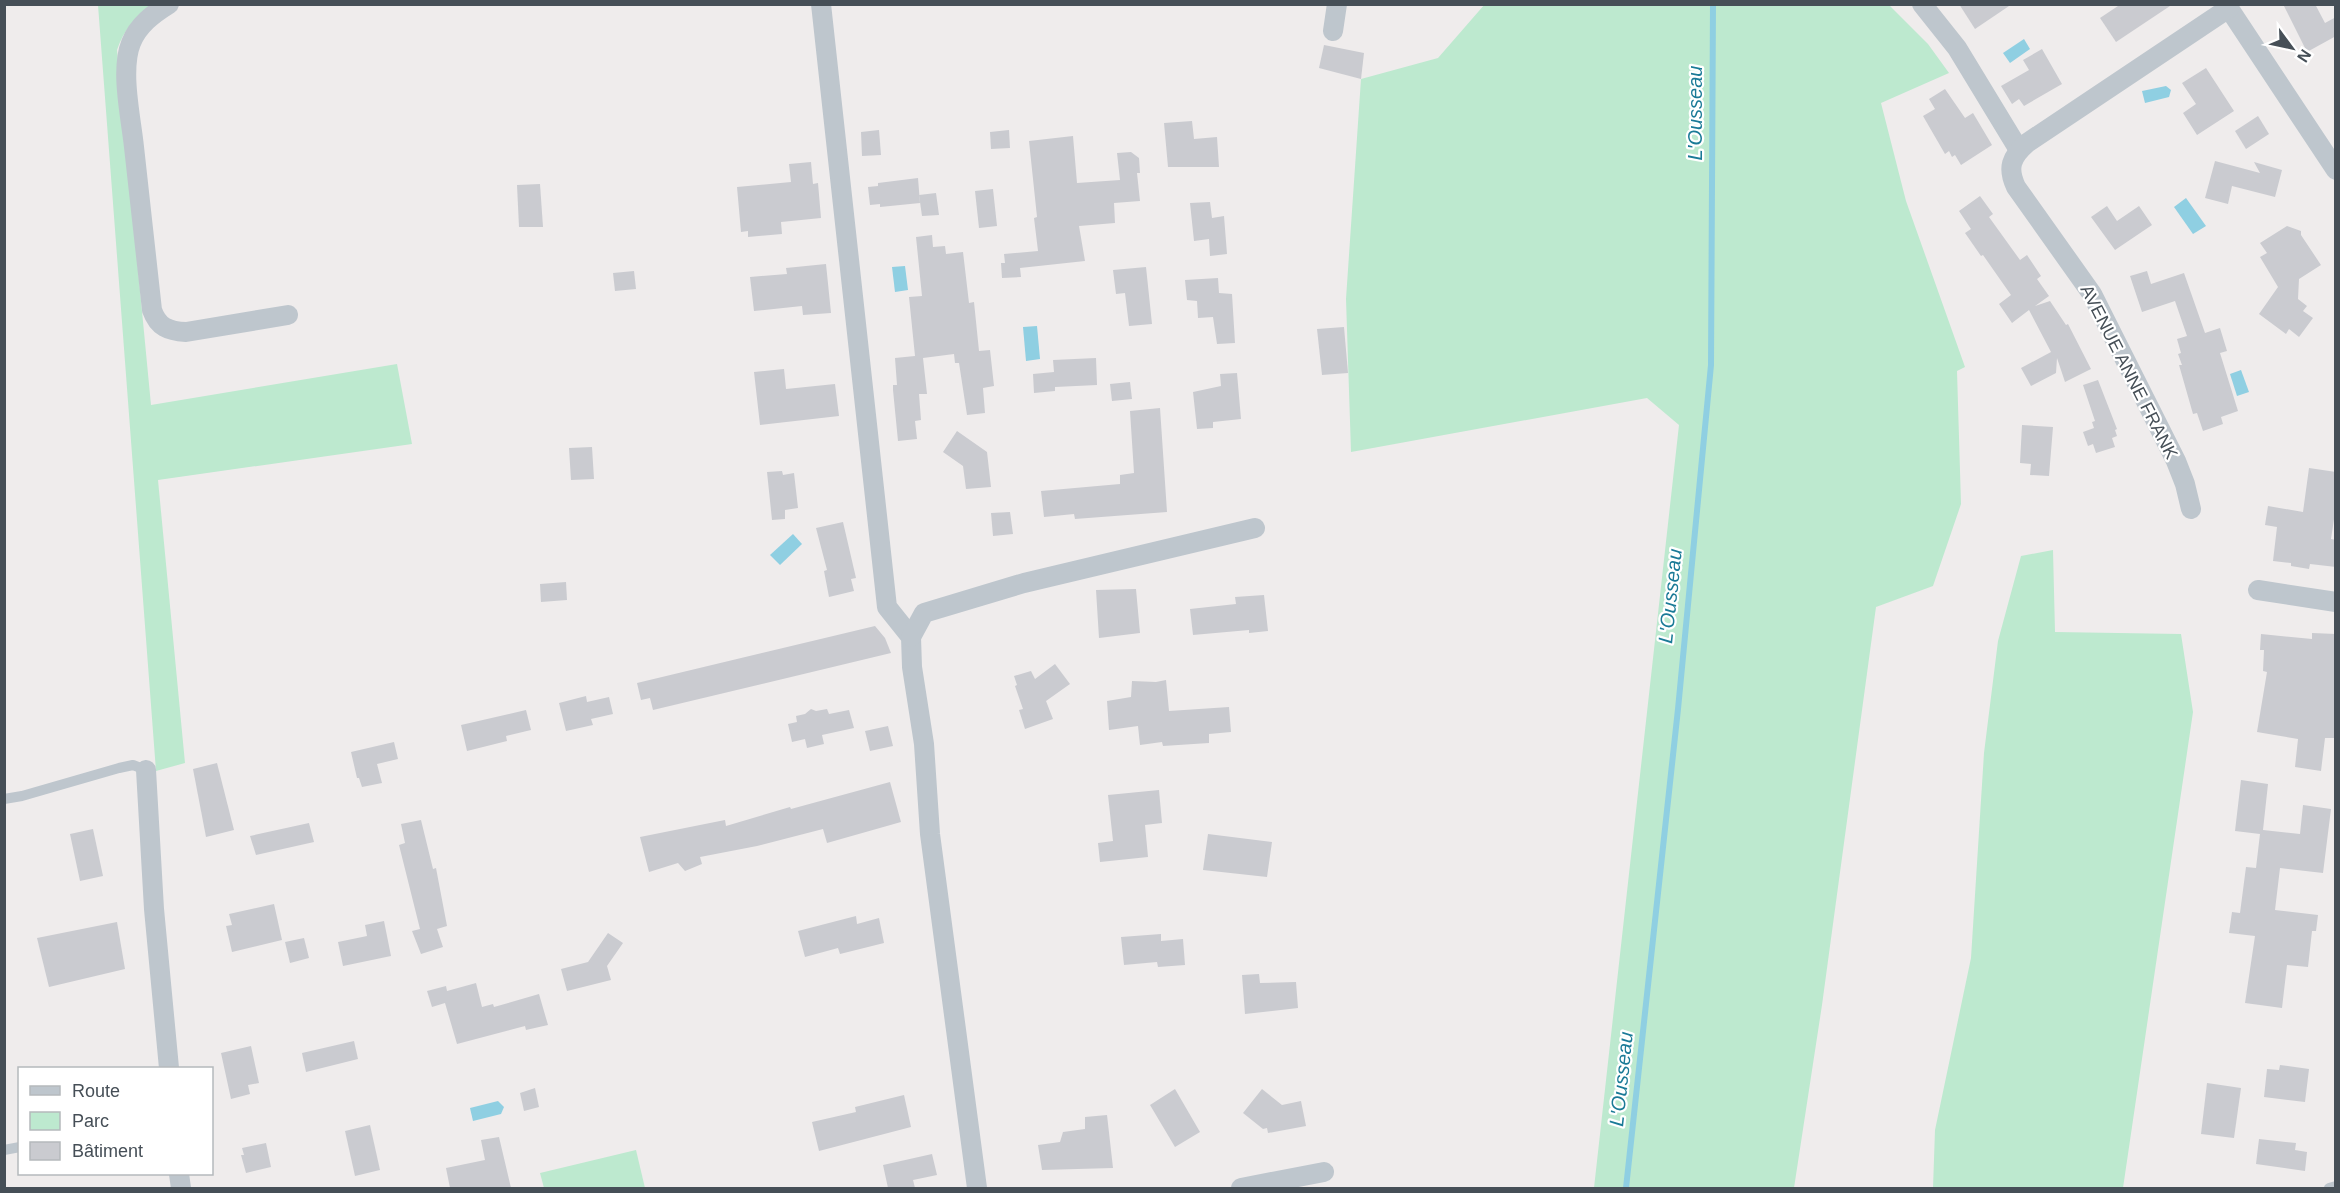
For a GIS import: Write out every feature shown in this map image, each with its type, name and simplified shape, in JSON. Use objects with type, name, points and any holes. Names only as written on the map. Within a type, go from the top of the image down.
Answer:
[{"type":"street","points":[[169,4],[139,28],[131,44],[127,63],[150,298],[155,320],[162,327],[171,331],[186,332],[288,315]]},
{"type":"street","points":[[821,4],[887,607],[911,637]]},
{"type":"street","points":[[1333,31],[1337,4]]},
{"type":"street","points":[[1922,4],[1957,48],[2019,150],[2227,6],[2336,170]]},
{"type":"street","name":"AVENUE ANNE FRANK","points":[[2019,150],[2011,163],[2011,177],[2092,294],[2176,461],[2191,509]]},
{"type":"street","points":[[977,1188],[930,834],[924,744],[912,667],[911,637],[924,613],[1024,584],[1255,528]]},
{"type":"street","points":[[2258,590],[2336,602]]},
{"type":"street","points":[[146,770],[154,909],[169,1067]]},
{"type":"street","points":[[1241,1188],[1324,1172]]},
{"type":"lane","points":[[4,799],[133,765],[146,770]]},
{"type":"lane","points":[[2329,1188],[2336,1186]]},
{"type":"green space","points":[[1485,4],[1889,5],[1928,44],[1949,73],[1881,103],[1906,201],[1965,367],[1957,371],[1961,504],[1933,586],[1876,607],[1822,1005],[1794,1188],[1594,1188],[1679,425],[1647,398],[1351,452],[1346,299],[1361,79],[1438,58]]},
{"type":"green space","points":[[98,5],[151,5],[130,25],[117,50],[151,405],[397,364],[412,444],[158,480],[185,763],[156,771]]},
{"type":"green space","points":[[2053,550],[2055,632],[2181,634],[2193,712],[2123,1188],[1933,1188],[1935,1130],[1971,958],[1984,753],[1998,641],[2021,556]]},
{"type":"green space","points":[[636,1150],[645,1188],[544,1188],[540,1173]]},
{"type":"water","points":[[2024,39],[2030,49],[2010,63],[2003,53]]},
{"type":"water","points":[[2166,86],[2171,90],[2169,97],[2145,103],[2142,91]]},
{"type":"water","points":[[2186,198],[2206,226],[2193,234],[2174,207]]},
{"type":"water","points":[[905,266],[908,290],[895,292],[892,267]]},
{"type":"water","points":[[1037,326],[1040,359],[1026,361],[1023,327]]},
{"type":"water","points":[[2241,370],[2249,392],[2237,396],[2230,374]]},
{"type":"water","points":[[793,534],[802,544],[780,565],[770,555]]},
{"type":"water","points":[[498,1101],[504,1107],[501,1114],[473,1121],[470,1108]]},
{"type":"building","points":[[1959,4],[2012,4],[1975,29]]},
{"type":"building","points":[[2121,4],[2173,4],[2116,42],[2100,18]]},
{"type":"building","points":[[2283,4],[2315,4],[2325,23],[2336,17],[2336,36],[2307,52]]},
{"type":"building","points":[[1324,45],[1364,53],[1361,79],[1319,68]]},
{"type":"building","points":[[2042,49],[2062,84],[2024,106],[2019,99],[2012,104],[2001,86],[2029,70],[2023,60]]},
{"type":"building","points":[[2206,68],[2234,111],[2197,135],[2183,113],[2196,104],[2182,83]]},
{"type":"building","points":[[1945,89],[1965,118],[1973,113],[1992,145],[1961,165],[1955,155],[1952,157],[1949,151],[1945,154],[1923,116],[1935,109],[1929,99]]},
{"type":"building","points":[[2258,116],[2269,134],[2246,149],[2235,131]]},
{"type":"building","points":[[1192,121],[1194,139],[1217,137],[1219,167],[1168,167],[1164,123]]},
{"type":"building","points":[[879,130],[881,155],[862,156],[861,132]]},
{"type":"building","points":[[1009,130],[1010,148],[991,149],[990,132]]},
{"type":"building","points":[[1073,136],[1077,183],[1120,180],[1117,153],[1131,152],[1139,158],[1140,173],[1137,173],[1140,201],[1114,203],[1115,223],[1079,226],[1085,261],[1020,268],[1021,277],[1002,278],[1001,263],[1005,263],[1004,254],[1038,251],[1029,141]]},
{"type":"building","points":[[2215,161],[2260,173],[2254,162],[2282,170],[2275,197],[2232,186],[2228,204],[2205,198]]},
{"type":"building","points":[[811,162],[813,184],[818,183],[821,218],[781,222],[782,234],[748,237],[748,231],[741,232],[737,187],[791,182],[789,164]]},
{"type":"building","points":[[918,178],[920,203],[880,207],[880,204],[870,205],[868,187],[878,186],[878,183]]},
{"type":"building","points":[[540,184],[543,227],[519,227],[517,185]]},
{"type":"building","points":[[993,189],[997,226],[979,228],[975,191]]},
{"type":"building","points":[[936,193],[939,215],[922,216],[919,195]]},
{"type":"building","points":[[1980,196],[1993,214],[1989,217],[2020,260],[2027,255],[2041,276],[2037,279],[2049,296],[2035,306],[2050,301],[2066,325],[2068,324],[2091,369],[2065,382],[2057,358],[2056,373],[2031,386],[2021,368],[2051,352],[2029,310],[2012,323],[1999,304],[2011,295],[1965,233],[1971,229],[1959,211]]},
{"type":"building","points":[[1210,202],[1212,218],[1224,216],[1227,254],[1210,256],[1209,239],[1194,241],[1190,203]]},
{"type":"building","points":[[2107,206],[2117,221],[2139,206],[2152,225],[2115,250],[2091,217]]},
{"type":"building","points":[[2287,226],[2301,231],[2301,235],[2321,265],[2299,279],[2298,299],[2307,306],[2303,311],[2313,318],[2299,337],[2289,329],[2286,334],[2259,314],[2278,287],[2260,257],[2267,253],[2260,243]]},
{"type":"building","points":[[932,235],[933,247],[945,246],[946,254],[963,252],[969,303],[974,302],[979,351],[990,350],[994,386],[983,388],[985,413],[967,415],[959,363],[955,363],[954,354],[923,358],[927,394],[919,394],[921,420],[915,421],[917,439],[898,441],[893,390],[893,385],[897,385],[895,358],[915,356],[909,297],[922,296],[916,237]]},
{"type":"building","points":[[826,264],[831,313],[803,315],[802,306],[754,311],[750,277],[787,274],[786,268]]},
{"type":"building","points":[[1146,267],[1152,324],[1129,326],[1125,293],[1116,294],[1113,270]]},
{"type":"building","points":[[634,271],[636,289],[615,291],[613,273]]},
{"type":"building","points":[[2147,271],[2151,284],[2184,273],[2205,333],[2220,328],[2227,351],[2220,353],[2238,411],[2221,417],[2223,424],[2203,431],[2197,413],[2193,414],[2178,354],[2181,353],[2177,339],[2187,336],[2175,301],[2142,312],[2130,276]]},
{"type":"building","points":[[1218,278],[1219,293],[1232,294],[1235,343],[1217,344],[1213,317],[1198,318],[1197,301],[1187,300],[1185,280]]},
{"type":"building","points":[[1344,327],[1348,373],[1322,375],[1317,329]]},
{"type":"building","points":[[1096,358],[1097,385],[1055,387],[1055,391],[1034,393],[1033,374],[1054,372],[1053,360]]},
{"type":"building","points":[[784,369],[786,389],[835,384],[839,416],[760,425],[754,372]]},
{"type":"building","points":[[1237,373],[1241,419],[1213,422],[1213,428],[1197,429],[1193,392],[1221,386],[1220,374]]},
{"type":"building","points":[[2098,380],[2117,429],[2115,430],[2117,436],[2112,438],[2115,447],[2096,453],[2093,444],[2088,446],[2083,432],[2094,428],[2092,422],[2095,421],[2083,385]]},
{"type":"building","points":[[1130,382],[1132,399],[1112,401],[1110,384]]},
{"type":"building","points":[[1160,408],[1167,512],[1075,519],[1074,514],[1044,517],[1041,491],[1120,484],[1120,475],[1134,473],[1130,411]]},
{"type":"building","points":[[2022,425],[2053,427],[2049,476],[2030,475],[2031,464],[2020,463]]},
{"type":"building","points":[[957,431],[987,452],[991,487],[966,489],[963,466],[943,452]]},
{"type":"building","points":[[592,447],[594,479],[571,480],[569,448]]},
{"type":"building","points":[[2309,468],[2336,472],[2336,506],[2331,539],[2336,540],[2336,567],[2310,564],[2309,569],[2291,566],[2291,563],[2273,561],[2277,527],[2265,525],[2268,506],[2303,512]]},
{"type":"building","points":[[782,471],[783,475],[794,473],[798,508],[785,510],[785,519],[772,520],[767,472]]},
{"type":"building","points":[[1010,512],[1013,534],[993,536],[991,513]]},
{"type":"building","points":[[843,522],[856,578],[851,579],[854,591],[829,597],[824,571],[827,570],[816,528]]},
{"type":"building","points":[[566,582],[567,600],[541,602],[540,584]]},
{"type":"building","points":[[1136,589],[1140,633],[1099,638],[1096,590]]},
{"type":"building","points":[[1264,595],[1268,631],[1249,633],[1249,630],[1193,635],[1190,609],[1236,604],[1235,597]]},
{"type":"building","points":[[875,626],[885,638],[891,653],[653,710],[650,698],[641,700],[637,683]]},
{"type":"building","points":[[2312,633],[2336,634],[2336,738],[2325,738],[2321,771],[2295,767],[2298,739],[2257,732],[2267,672],[2263,671],[2264,650],[2260,650],[2261,634],[2312,639]]},
{"type":"building","points":[[1055,664],[1070,684],[1046,701],[1053,719],[1025,729],[1019,710],[1023,709],[1014,676],[1031,671],[1035,679]]},
{"type":"building","points":[[1166,680],[1169,711],[1229,707],[1231,732],[1209,734],[1209,743],[1163,746],[1162,742],[1140,745],[1138,726],[1109,730],[1107,701],[1131,697],[1132,681]]},
{"type":"building","points":[[586,696],[587,702],[609,697],[613,714],[591,719],[593,725],[566,731],[559,703]]},
{"type":"building","points":[[811,709],[816,711],[827,709],[829,714],[849,710],[854,728],[822,735],[824,744],[807,748],[805,739],[792,742],[788,724],[797,722],[796,716],[805,714]]},
{"type":"building","points":[[526,710],[531,730],[506,736],[507,741],[467,751],[461,725]]},
{"type":"building","points":[[888,726],[893,746],[870,751],[865,731]]},
{"type":"building","points":[[394,742],[398,759],[377,764],[382,783],[362,787],[357,778],[351,752]]},
{"type":"building","points":[[217,763],[234,830],[206,837],[193,769]]},
{"type":"building","points":[[2241,780],[2268,784],[2263,830],[2300,834],[2303,805],[2331,809],[2323,873],[2280,868],[2275,910],[2318,915],[2316,931],[2312,931],[2308,967],[2287,965],[2282,1008],[2245,1003],[2255,936],[2229,933],[2232,912],[2240,913],[2246,867],[2256,868],[2260,834],[2235,831]]},
{"type":"building","points":[[890,782],[901,822],[827,843],[823,829],[757,846],[700,857],[702,864],[685,871],[678,863],[649,872],[640,837],[725,820],[726,826]]},
{"type":"building","points":[[1159,790],[1162,823],[1145,825],[1148,857],[1100,862],[1098,843],[1113,841],[1108,795]]},
{"type":"building","points":[[421,820],[433,869],[436,868],[447,926],[437,929],[443,947],[421,954],[412,931],[420,929],[399,845],[405,843],[401,824]]},
{"type":"building","points":[[309,823],[314,842],[256,855],[250,836]]},
{"type":"building","points":[[93,829],[103,876],[80,881],[70,834]]},
{"type":"building","points":[[1208,834],[1272,842],[1267,877],[1203,870]]},
{"type":"building","points":[[274,904],[282,940],[232,952],[226,926],[232,925],[229,914]]},
{"type":"building","points":[[856,916],[857,924],[879,918],[884,943],[840,954],[838,948],[805,957],[798,931]]},
{"type":"building","points":[[384,921],[391,956],[343,966],[338,942],[367,936],[365,925]]},
{"type":"building","points":[[117,922],[125,969],[49,987],[37,938]]},
{"type":"building","points":[[608,933],[623,943],[607,966],[611,980],[567,991],[561,969],[588,962]]},
{"type":"building","points":[[1161,934],[1161,941],[1183,939],[1185,965],[1158,967],[1157,962],[1124,965],[1121,937]]},
{"type":"building","points":[[304,938],[309,958],[290,963],[285,942]]},
{"type":"building","points":[[1259,974],[1260,983],[1296,982],[1298,1008],[1245,1014],[1242,975]]},
{"type":"building","points":[[476,983],[482,1007],[493,1004],[494,1007],[539,994],[548,1025],[526,1030],[525,1026],[457,1044],[445,1003],[432,1007],[427,991],[446,986],[447,991]]},
{"type":"building","points":[[354,1041],[358,1059],[306,1072],[302,1053]]},
{"type":"building","points":[[251,1046],[259,1083],[248,1085],[250,1094],[231,1099],[221,1053]]},
{"type":"building","points":[[2280,1065],[2309,1069],[2305,1102],[2264,1097],[2267,1069],[2279,1070]]},
{"type":"building","points":[[2207,1083],[2241,1088],[2234,1138],[2201,1134]]},
{"type":"building","points":[[535,1088],[539,1107],[524,1111],[520,1093]]},
{"type":"building","points":[[1175,1089],[1200,1132],[1175,1147],[1150,1105]]},
{"type":"building","points":[[1262,1089],[1282,1105],[1301,1101],[1306,1126],[1268,1133],[1267,1128],[1263,1129],[1243,1113]]},
{"type":"building","points":[[904,1095],[911,1127],[819,1151],[812,1122],[856,1112],[855,1107]]},
{"type":"building","points":[[1107,1115],[1113,1168],[1042,1170],[1038,1145],[1060,1142],[1063,1132],[1085,1129],[1085,1117]]},
{"type":"building","points":[[370,1125],[380,1170],[355,1176],[345,1131]]},
{"type":"building","points":[[499,1137],[511,1188],[450,1188],[446,1168],[485,1160],[481,1140]]},
{"type":"building","points":[[2259,1139],[2296,1143],[2295,1150],[2307,1152],[2305,1171],[2256,1164]]},
{"type":"building","points":[[266,1143],[271,1167],[246,1173],[241,1155],[244,1155],[242,1148]]},
{"type":"building","points":[[932,1154],[937,1175],[913,1180],[915,1188],[888,1188],[883,1165]]},
{"type":"waterway","name":"L'Ousseau","points":[[1626,1188],[1678,709],[1711,365],[1713,4]]}]
